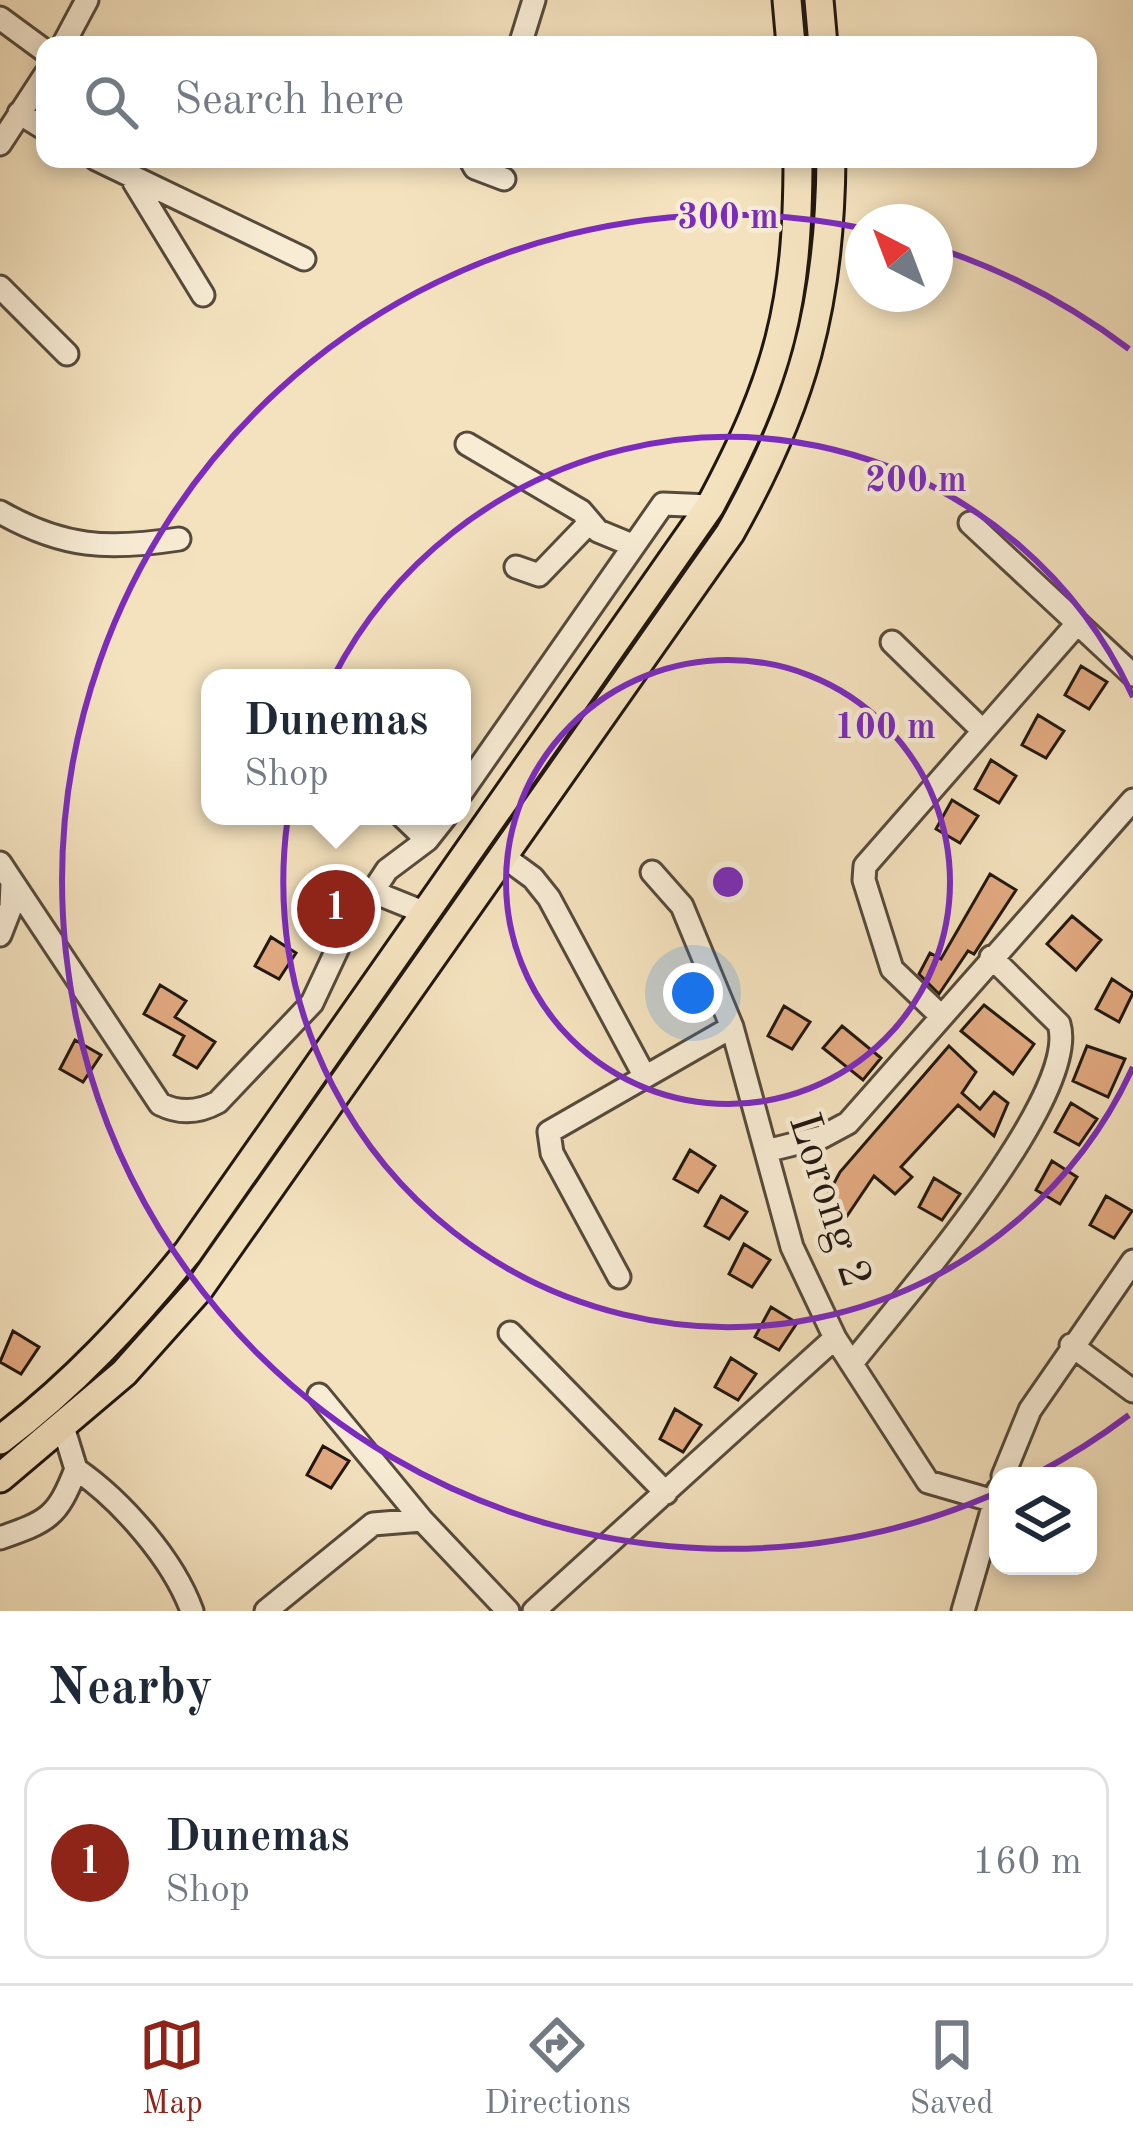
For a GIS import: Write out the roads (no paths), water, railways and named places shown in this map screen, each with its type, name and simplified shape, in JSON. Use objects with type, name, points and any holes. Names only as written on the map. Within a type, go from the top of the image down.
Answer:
[{"type":"main road","points":[[787,0],[790,36]]},
{"type":"main road","points":[[819,0],[822,36]]},
{"type":"main road","points":[[0,1440],[39,1411],[130,1323],[188,1252],[710,506],[757,419],[788,322],[798,236],[798,168]]},
{"type":"main road","points":[[0,1478],[64,1430],[148,1349],[199,1289],[730,532],[769,465],[791,414],[819,319],[830,168]]},
{"type":"street","points":[[523,36],[534,0]]},
{"type":"street","points":[[67,36],[79,4]]},
{"type":"street","points":[[0,18],[36,44]]},
{"type":"street","points":[[0,144],[36,88]]},
{"type":"street","points":[[19,113],[36,123]]},
{"type":"street","points":[[112,168],[304,259]]},
{"type":"street","points":[[476,168],[503,179]]},
{"type":"street","points":[[134,181],[203,295]]},
{"type":"street","points":[[0,287],[67,354]]},
{"type":"street","points":[[467,444],[572,505],[607,536],[632,545]]},
{"type":"street","points":[[471,779],[663,504],[710,506]]},
{"type":"street","points":[[0,512],[43,536],[105,547],[179,539]]},
{"type":"street","points":[[516,567],[539,575],[550,569],[590,522]]},
{"type":"street","points":[[970,523],[1133,675]]},
{"type":"street","points":[[941,1016],[892,969],[864,880],[865,866],[1076,625]]},
{"type":"street","points":[[892,642],[982,730]]},
{"type":"street","points":[[770,1150],[822,1137],[848,1123],[1133,800]]},
{"type":"street","points":[[411,825],[427,840]]},
{"type":"street","points":[[6,873],[160,1105],[184,1111],[218,1102],[312,1003],[371,891],[387,870],[439,825]]},
{"type":"street","points":[[502,856],[533,878],[549,898],[644,1075]]},
{"type":"street","name":"Lorong 2","points":[[652,872],[682,906],[732,1027],[770,1150],[792,1246],[835,1338],[928,1482],[989,1494]]},
{"type":"street","points":[[0,935],[11,908],[6,873]]},
{"type":"street","points":[[371,891],[423,912]]},
{"type":"street","points":[[853,1362],[1010,1161],[1060,1059],[1059,1024],[991,957]]},
{"type":"street","points":[[619,1277],[552,1153],[549,1132],[732,1027]]},
{"type":"street","points":[[1008,1467],[1030,1410],[1133,1261]]},
{"type":"street","points":[[510,1333],[666,1493]]},
{"type":"street","points":[[534,1611],[835,1338]]},
{"type":"street","points":[[1071,1346],[1133,1391]]},
{"type":"street","points":[[319,1395],[422,1520],[508,1611]]},
{"type":"street","points":[[64,1430],[76,1469],[109,1498],[181,1581],[192,1611]]},
{"type":"street","points":[[0,1538],[45,1522],[58,1511],[76,1469]]},
{"type":"street","points":[[266,1611],[373,1524],[422,1520]]},
{"type":"street","points":[[963,1611],[989,1520]]},
{"type":"place","name":"Dunemas","points":[[336,909]]}]
